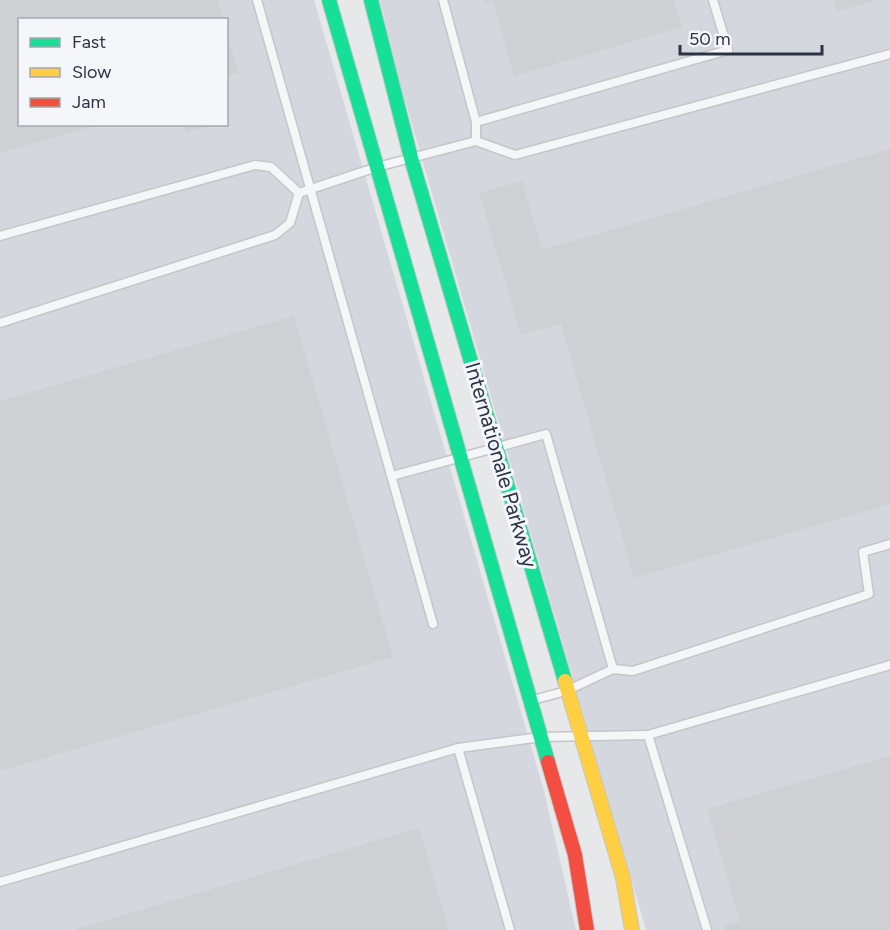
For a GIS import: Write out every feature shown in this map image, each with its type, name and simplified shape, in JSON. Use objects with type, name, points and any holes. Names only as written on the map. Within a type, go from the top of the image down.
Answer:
[{"type":"street","name":"Internationale Parkway","points":[[329,0],[575,855],[587,930]]},
{"type":"street","name":"Internationale Parkway","points":[[371,0],[411,158],[622,878],[632,930]]},
{"type":"lane","points":[[257,0],[434,624]]},
{"type":"lane","points":[[443,0],[476,123],[476,141]]},
{"type":"lane","points":[[476,123],[728,50],[713,0]]},
{"type":"lane","points":[[299,193],[377,167],[476,141],[515,155],[890,54]]},
{"type":"lane","points":[[0,236],[255,165],[271,167],[299,193]]},
{"type":"lane","points":[[0,323],[275,235],[290,223],[299,193]]},
{"type":"lane","points":[[392,476],[546,434],[614,669]]},
{"type":"lane","points":[[530,700],[566,691],[614,669],[633,672],[869,594],[863,552],[890,544]]},
{"type":"lane","points":[[0,882],[458,748],[541,737],[648,735],[890,665]]},
{"type":"lane","points":[[648,735],[707,930]]},
{"type":"lane","points":[[458,748],[510,930]]},
{"type":"shaded area","points":[[0,0],[314,0],[544,791],[576,930],[0,930]]},
{"type":"shaded area","points":[[380,0],[890,0],[890,930],[646,930],[398,76]]},
{"type":"building","points":[[0,0],[218,0],[223,18],[18,18],[18,126],[94,126],[0,153]]},
{"type":"building","points":[[483,0],[674,0],[682,27],[514,76],[493,1],[484,3]]},
{"type":"building","points":[[834,0],[875,0],[875,1],[837,11]]},
{"type":"building","points":[[228,38],[239,73],[228,76]]},
{"type":"building","points":[[184,126],[207,126],[186,132]]},
{"type":"building","points":[[890,149],[890,504],[634,578],[561,324],[521,335],[479,193],[522,181],[542,250]]},
{"type":"building","points":[[294,316],[393,657],[0,771],[0,401]]},
{"type":"building","points":[[890,756],[890,930],[725,930],[724,926],[740,921],[707,809]]},
{"type":"building","points":[[419,828],[449,930],[76,930],[76,929]]},
{"type":"traffic: fast","points":[[329,0],[548,762]]},
{"type":"traffic: fast","points":[[371,0],[411,158],[565,681]]},
{"type":"traffic: slow","points":[[565,681],[623,878],[632,930]]},
{"type":"traffic: jam","points":[[548,762],[575,855],[587,930]]}]
